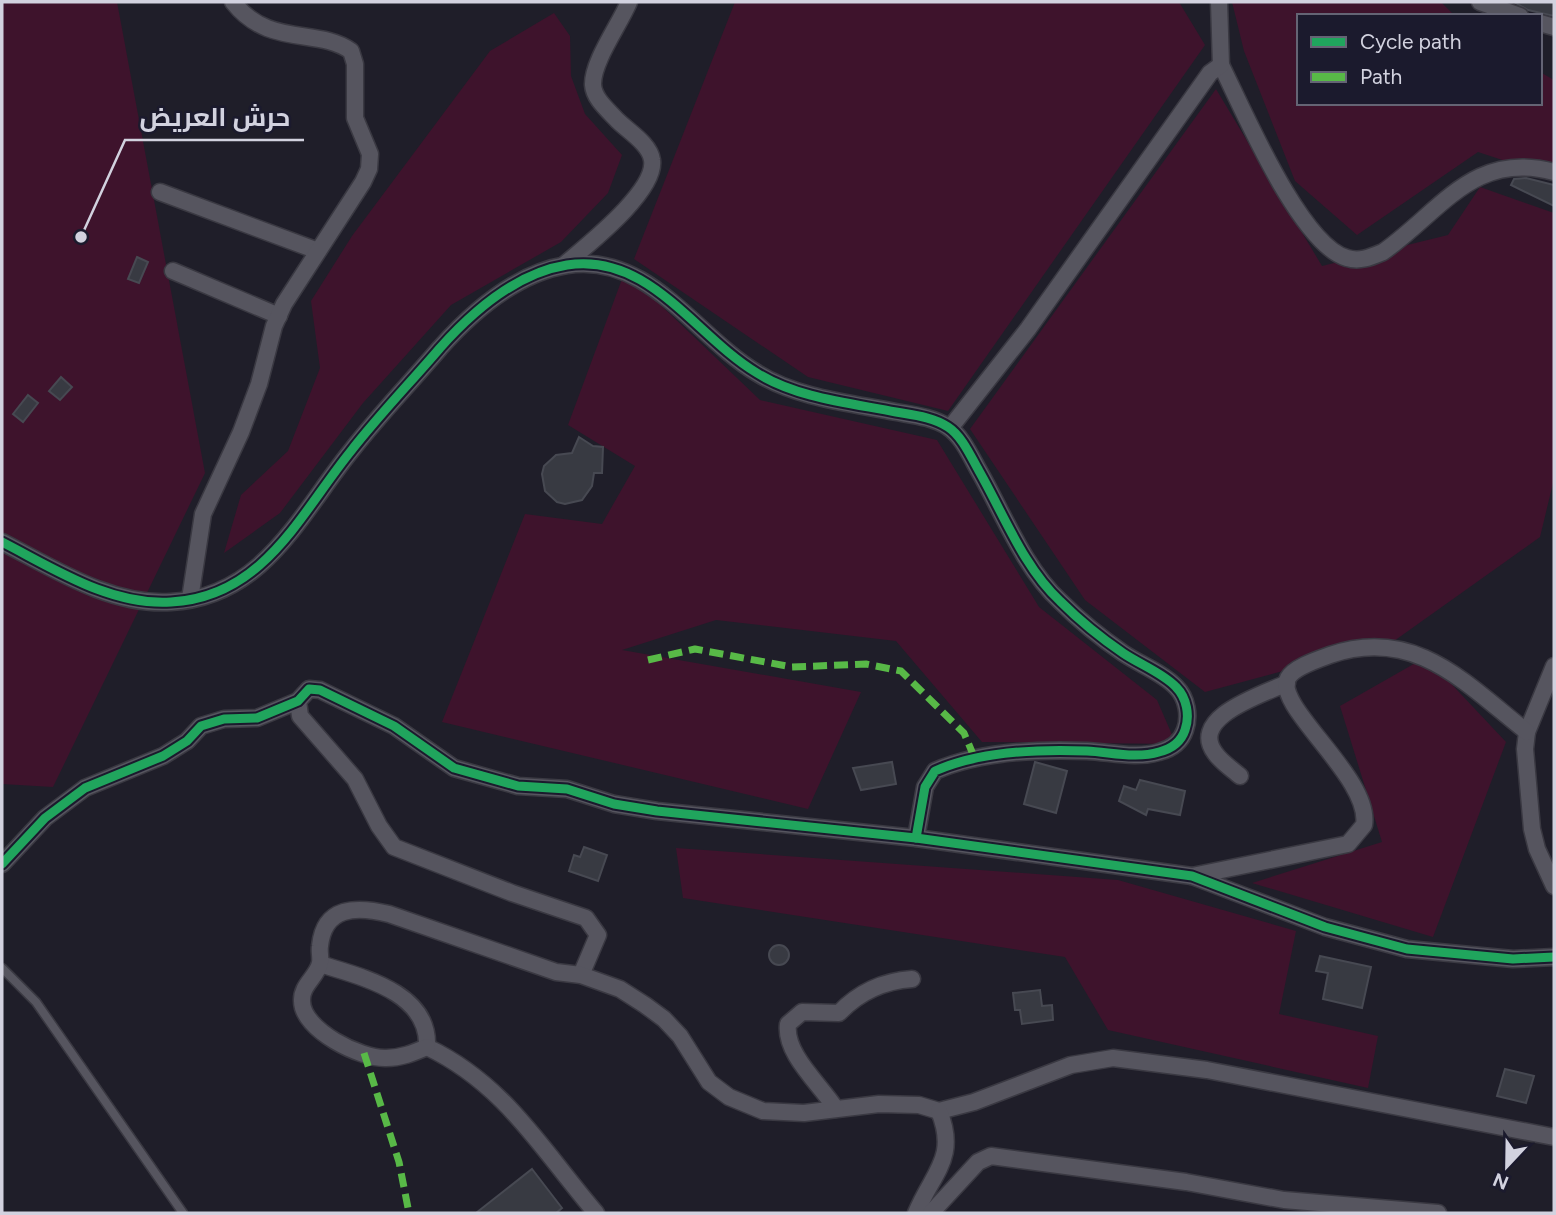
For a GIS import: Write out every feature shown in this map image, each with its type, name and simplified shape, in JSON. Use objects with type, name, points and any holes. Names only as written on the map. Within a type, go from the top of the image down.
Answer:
[{"type":"street","points":[[190,599],[203,514],[248,414],[278,316],[369,169],[370,154],[355,118],[354,57],[346,47],[272,30],[250,17],[233,2]]},
{"type":"street","points":[[2,542],[94,588],[120,596],[170,602],[190,599],[248,576],[270,558],[297,527],[351,451],[472,316],[514,285],[564,265],[606,229],[650,175],[652,160],[647,149],[599,101],[593,89],[594,74],[629,2]]},
{"type":"street","points":[[1219,2],[1221,65],[1292,202],[1327,246],[1346,258],[1365,259],[1383,252],[1481,174],[1504,167],[1554,172]]},
{"type":"street","points":[[1480,2],[1514,14]]},
{"type":"street","points":[[950,428],[1028,329],[1210,73],[1221,65]]},
{"type":"street","points":[[160,192],[318,251]]},
{"type":"street","points":[[564,265],[608,266],[640,278],[759,375],[792,389],[929,418],[950,428],[967,450],[1047,590],[1118,650],[1177,687],[1185,701],[1188,716],[1184,733],[1176,744],[1163,751],[1147,754],[1088,751],[1024,753],[975,759],[935,771],[925,787],[916,838]]},
{"type":"street","points":[[173,271],[278,316]]},
{"type":"street","points":[[1240,776],[1215,753],[1210,742],[1216,719],[1287,683],[1294,672],[1323,658],[1366,646],[1387,646],[1426,657],[1444,667],[1527,732]]},
{"type":"street","points":[[1554,666],[1527,732],[1525,749],[1532,829],[1544,867],[1554,886]]},
{"type":"street","points":[[1192,876],[1348,844],[1364,825],[1363,800],[1295,706],[1287,683]]},
{"type":"street","points":[[2,864],[45,818],[85,788],[163,755],[187,741],[201,726],[224,719],[257,718],[298,701],[305,691],[320,690],[394,726],[454,768],[499,782],[567,789],[614,804],[657,811],[916,838],[1192,876],[1325,927],[1407,949],[1513,960],[1554,957]]},
{"type":"street","points":[[298,701],[300,716],[355,779],[379,826],[394,846],[512,893],[586,918],[598,935],[581,975]]},
{"type":"street","points":[[427,1047],[406,1056],[383,1059],[329,1038],[306,1017],[302,1002],[304,989],[320,964],[320,946],[325,926],[336,913],[364,907],[556,972],[581,975],[620,989],[664,1019],[680,1036],[709,1082],[729,1097],[763,1111],[804,1113],[880,1104],[919,1105],[939,1111],[974,1102],[1071,1065],[1113,1058],[1139,1059],[1554,1137]]},
{"type":"street","points":[[320,964],[368,979],[406,1002],[427,1026],[427,1047]]},
{"type":"street","points":[[836,1109],[793,1049],[787,1034],[788,1024],[802,1012],[839,1013],[853,999],[886,983],[912,979]]},
{"type":"street","points":[[427,1047],[473,1073],[502,1097],[596,1213]]},
{"type":"street","points":[[916,1213],[947,1150],[946,1130],[939,1111]]},
{"type":"street","points":[[931,1213],[978,1162],[991,1156],[1185,1182],[1284,1200],[1438,1213]]},
{"type":"lane","points":[[2,968],[36,1002],[183,1213]]},
{"type":"shaded area","points":[[2,2],[117,2],[205,473],[53,787],[2,784]]},
{"type":"shaded area","points":[[735,2],[1179,2],[1205,45],[948,411],[808,377],[634,259]]},
{"type":"shaded area","points":[[1232,2],[1441,2],[1453,14],[1297,14],[1297,105],[1542,105],[1542,73],[1554,80],[1554,177],[1478,152],[1357,235],[1295,181],[1244,51]]},
{"type":"shaded area","points":[[554,13],[570,36],[571,76],[585,114],[622,155],[608,193],[561,242],[451,305],[363,403],[280,513],[224,553],[241,495],[288,451],[320,368],[311,301],[352,236],[490,51]]},
{"type":"shaded area","points":[[1216,89],[1322,266],[1448,235],[1480,187],[1554,213],[1554,479],[1540,537],[1394,641],[1205,692],[1085,600],[970,429]]},
{"type":"shaded area","points":[[625,271],[760,400],[937,440],[1039,607],[1157,700],[1176,744],[982,742],[896,641],[716,620],[622,650],[861,692],[808,809],[442,722],[525,514],[602,524],[635,466],[568,425]]},
{"type":"shaded area","points":[[1426,657],[1506,742],[1433,937],[1252,883],[1382,842],[1340,706]]},
{"type":"shaded area","points":[[676,848],[1118,880],[1296,931],[1279,1014],[1378,1036],[1368,1088],[1108,1030],[1065,957],[683,898]]},
{"type":"building","points":[[1514,2],[1554,2],[1554,16],[1528,10]]},
{"type":"building","points":[[1526,178],[1554,185],[1554,206],[1511,185],[1514,179]]},
{"type":"building","points":[[137,257],[148,262],[139,283],[128,279]]},
{"type":"building","points":[[61,377],[72,387],[60,400],[49,391]]},
{"type":"building","points":[[28,395],[38,403],[23,422],[13,414]]},
{"type":"building","points":[[579,437],[593,446],[603,447],[602,473],[594,473],[592,486],[582,500],[565,504],[557,502],[545,491],[542,474],[544,466],[556,455],[572,453]]},
{"type":"building","points":[[892,762],[896,784],[861,790],[853,768]]},
{"type":"building","points":[[1035,762],[1067,771],[1056,813],[1024,804]]},
{"type":"building","points":[[1140,780],[1185,791],[1180,815],[1148,809],[1146,815],[1119,801],[1124,786],[1136,790]]},
{"type":"building","points":[[584,847],[607,855],[598,881],[569,871],[574,855],[580,857]]},
{"type":"building","points":[[779,945],[786,948],[789,955],[786,962],[779,965],[772,962],[769,955],[772,948]]},
{"type":"building","points":[[1320,956],[1371,967],[1362,1008],[1323,999],[1328,973],[1316,971]]},
{"type":"building","points":[[1040,990],[1042,1006],[1052,1005],[1053,1020],[1022,1024],[1020,1010],[1015,1010],[1013,993]]},
{"type":"building","points":[[1505,1069],[1534,1076],[1526,1103],[1497,1096]]},
{"type":"building","points":[[532,1169],[562,1208],[556,1213],[476,1213]]},
{"type":"marked path","points":[[648,660],[695,649],[792,667],[866,664],[901,671],[964,733],[975,759]]},
{"type":"marked path","points":[[364,1053],[399,1162],[409,1213]]},
{"type":"cycle path","points":[[2,542],[83,583],[126,598],[171,602],[203,597],[231,585],[255,569],[277,548],[373,424],[453,334],[481,308],[513,285],[548,269],[596,264],[623,271],[670,300],[734,357],[773,381],[806,394],[923,417],[948,427],[966,447],[1015,539],[1047,588],[1098,635],[1164,677],[1183,696],[1187,713],[1185,730],[1178,741],[1163,751],[1141,755],[1068,750],[1029,751],[971,759],[935,771],[925,787],[916,838]]},
{"type":"cycle path","points":[[2,864],[45,818],[85,788],[163,756],[187,741],[201,726],[224,719],[257,718],[298,701],[309,689],[320,690],[394,726],[454,768],[518,786],[567,789],[614,804],[657,811],[916,838],[1192,876],[1325,927],[1407,949],[1513,959],[1554,957]]},
{"type":"place","name":"حرش العريض","points":[[81,237]]}]
